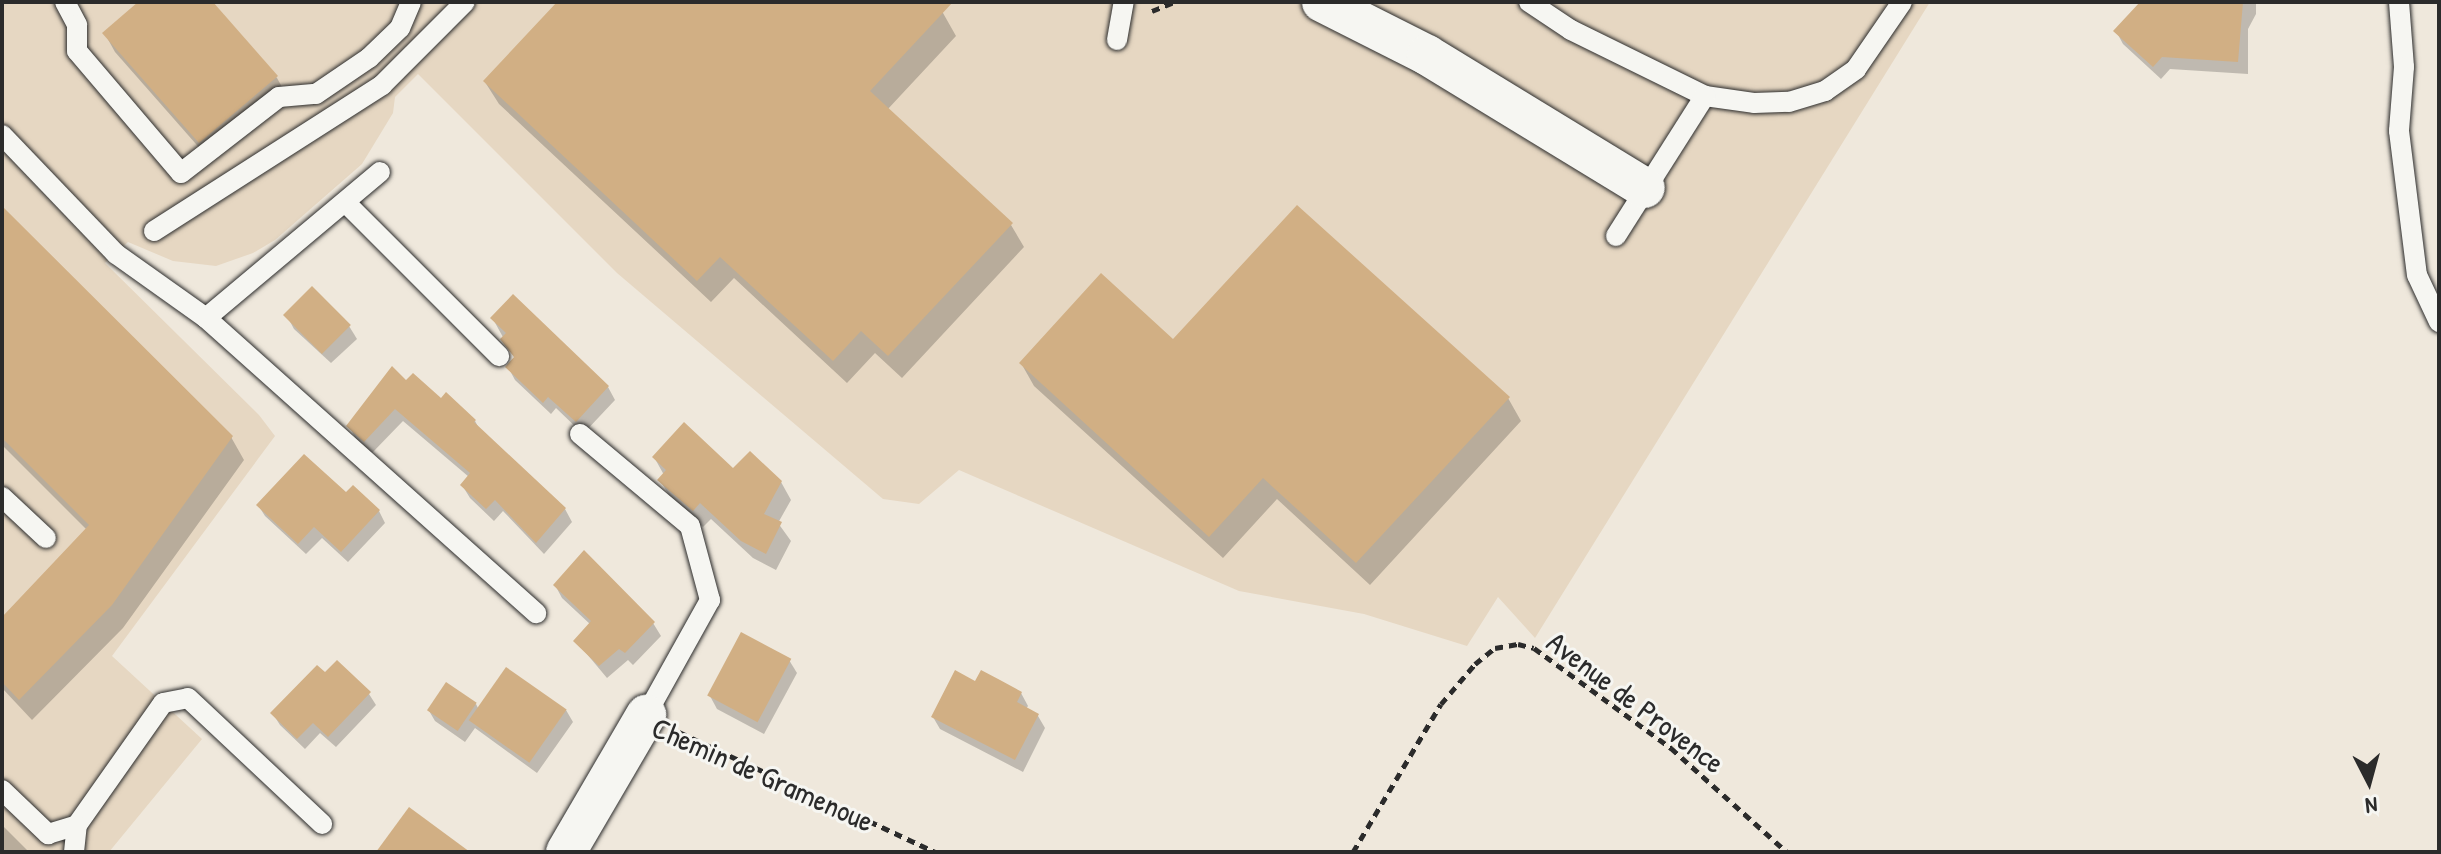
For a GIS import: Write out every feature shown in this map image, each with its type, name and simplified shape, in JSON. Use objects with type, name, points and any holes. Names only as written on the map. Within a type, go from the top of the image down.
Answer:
[{"type":"street","points":[[1322,2],[1427,55],[1645,188]]},
{"type":"street","name":"Chemin de Gramenoue","points":[[566,852],[646,715]]},
{"type":"lane","points":[[65,2],[77,25],[77,51],[181,173],[279,97],[316,94],[369,58],[400,28],[411,2]]},
{"type":"lane","points":[[154,231],[365,96],[406,64],[465,2]]},
{"type":"lane","points":[[1117,40],[1124,2]]},
{"type":"lane","points":[[1529,2],[1571,30],[1705,96],[1754,103],[1789,102],[1825,91],[1856,69],[1902,2]]},
{"type":"lane","points":[[2399,2],[2404,67],[2399,131],[2417,275],[2439,322]]},
{"type":"lane","points":[[365,96],[369,58]]},
{"type":"lane","points":[[1616,236],[1705,96]]},
{"type":"lane","points":[[2,135],[116,254],[206,318],[536,613]]},
{"type":"lane","points":[[206,318],[380,172]]},
{"type":"lane","points":[[345,202],[499,356]]},
{"type":"lane","points":[[580,434],[690,526],[710,600],[646,715]]},
{"type":"lane","points":[[2,497],[46,538]]},
{"type":"lane","points":[[74,852],[77,825],[163,703],[188,698],[322,824]]},
{"type":"lane","points":[[2,790],[48,834],[77,825]]},
{"type":"path","name":"Avenue de Provence","points":[[1353,852],[1441,704],[1475,664],[1495,648],[1518,644],[1534,648],[1671,748],[1787,852]]},
{"type":"path","name":"Chemin de Gramenoue","points":[[646,715],[935,852]]},
{"type":"shaded area","points":[[2,2],[1930,2],[1535,638],[1498,597],[1467,646],[1364,614],[1239,591],[959,470],[919,504],[883,499],[617,273],[418,74],[395,97],[393,113],[362,164],[275,240],[253,253],[216,266],[173,261],[128,242],[105,263],[259,415],[275,436],[112,656],[202,739],[109,852],[2,852]]},
{"type":"building","points":[[138,2],[213,2],[278,76],[199,143],[102,33]]},
{"type":"building","points":[[557,2],[953,2],[870,91],[1013,223],[888,356],[861,331],[833,361],[720,257],[697,281],[483,81]]},
{"type":"building","points":[[2140,2],[2243,2],[2238,62],[2162,57],[2153,67],[2113,31]]},
{"type":"building","points":[[1297,205],[1510,397],[1356,563],[1263,478],[1209,537],[1019,363],[1101,273],[1173,339]]},
{"type":"building","points":[[2,206],[233,436],[112,605],[19,700],[2,682],[2,617],[89,525],[2,438]]},
{"type":"building","points":[[312,286],[351,325],[322,354],[283,315]]},
{"type":"building","points":[[513,294],[609,386],[576,422],[548,397],[543,403],[505,367],[514,357],[500,339],[506,333],[490,318]]},
{"type":"building","points":[[392,366],[406,380],[413,373],[441,398],[446,392],[566,508],[536,543],[495,500],[486,509],[460,485],[470,473],[395,409],[364,442],[346,426]]},
{"type":"building","points":[[684,422],[733,468],[750,451],[782,481],[764,514],[782,522],[766,554],[741,541],[700,503],[693,511],[657,480],[666,470],[652,457]]},
{"type":"building","points":[[304,454],[346,492],[353,485],[380,510],[341,552],[314,527],[298,544],[256,505]]},
{"type":"building","points":[[584,550],[655,622],[625,653],[619,649],[599,666],[573,641],[591,621],[553,585]]},
{"type":"building","points":[[741,632],[791,659],[758,722],[707,696]]},
{"type":"building","points":[[337,660],[371,692],[328,737],[313,723],[297,739],[270,713],[317,665],[325,672]]},
{"type":"building","points":[[506,667],[567,709],[529,763],[469,720]]},
{"type":"building","points":[[955,670],[975,681],[981,670],[1022,692],[1017,702],[1039,714],[1015,760],[931,717]]},
{"type":"building","points":[[446,682],[477,703],[458,731],[427,710]]},
{"type":"building","points":[[409,807],[470,852],[376,852]]}]
